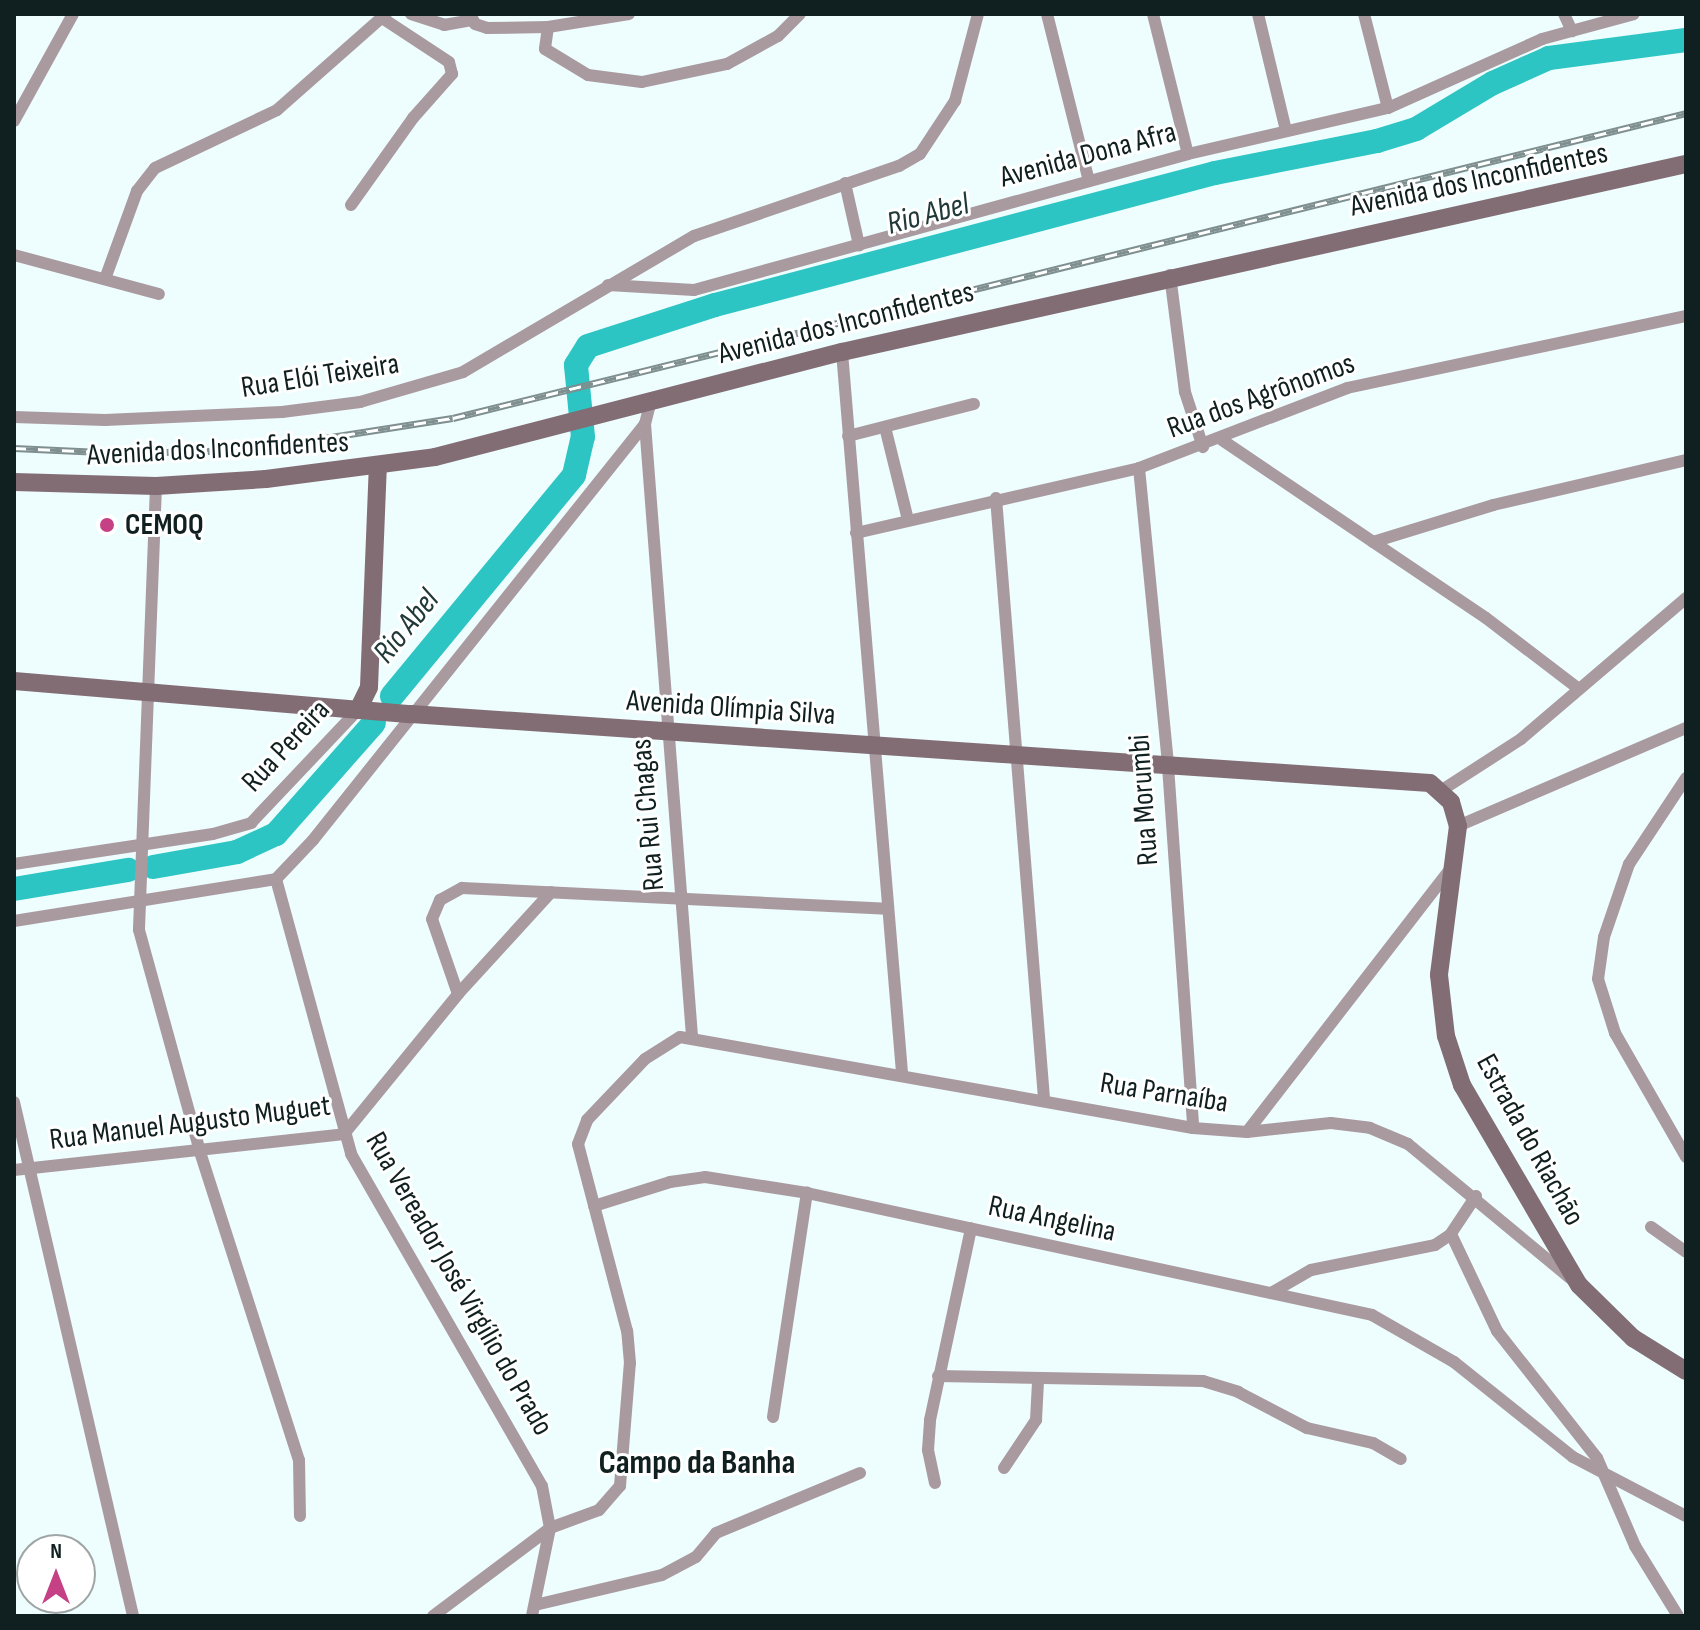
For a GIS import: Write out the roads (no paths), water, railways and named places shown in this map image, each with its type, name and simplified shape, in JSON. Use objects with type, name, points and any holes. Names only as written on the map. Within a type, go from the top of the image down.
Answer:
[{"type":"main road","name":"Avenida dos Inconfidentes","points":[[14,482],[156,486],[378,467],[566,424],[842,352],[1170,275],[1686,164]]},
{"type":"main road","name":"Rua Pereira","points":[[364,710],[369,687],[378,467]]},
{"type":"main road","name":"Avenida Olímpia Silva","points":[[14,681],[667,732],[1418,780],[1442,790]]},
{"type":"main road","points":[[1442,790],[1458,826]]},
{"type":"main road","name":"Estrada do Riachão","points":[[1458,826],[1450,869],[1439,975],[1453,1061],[1483,1123],[1579,1285],[1633,1338],[1686,1371]]},
{"type":"street","points":[[14,121],[73,14]]},
{"type":"street","points":[[411,14],[444,25],[471,17],[487,28],[548,27],[629,14]]},
{"type":"street","points":[[548,27],[544,43],[558,61],[607,80],[642,82],[727,64],[778,36],[800,14]]},
{"type":"street","name":"Rua Elói Teixeira","points":[[14,417],[230,416],[371,399],[463,372],[694,236],[899,166],[935,138],[955,101],[978,14]]},
{"type":"street","points":[[1047,14],[1089,181]]},
{"type":"street","points":[[1153,14],[1188,154]]},
{"type":"street","points":[[1258,14],[1286,131]]},
{"type":"street","points":[[1364,14],[1388,108]]},
{"type":"street","points":[[1564,14],[1572,31]]},
{"type":"street","name":"Avenida Dona Afra","points":[[608,285],[694,290],[1188,154],[1388,108],[1517,49],[1634,14]]},
{"type":"street","points":[[105,279],[137,191],[155,168],[277,110],[384,16],[449,62],[452,74],[413,118],[351,205]]},
{"type":"street","points":[[845,183],[859,245]]},
{"type":"street","points":[[14,255],[159,294]]},
{"type":"street","points":[[1170,275],[1180,369],[1203,447]]},
{"type":"street","name":"Rua dos Agrônomos","points":[[856,533],[996,498],[1139,468],[1222,440],[1347,388],[1686,316]]},
{"type":"street","points":[[842,352],[902,1073]]},
{"type":"street","name":"Rua Rui Chagas","points":[[651,400],[645,424],[692,1036]]},
{"type":"street","points":[[848,436],[974,404]]},
{"type":"street","points":[[14,921],[276,879],[313,840],[405,713],[645,424]]},
{"type":"street","points":[[885,427],[908,520]]},
{"type":"street","points":[[1222,440],[1373,542],[1579,689]]},
{"type":"street","points":[[1373,542],[1493,505],[1686,460]]},
{"type":"street","name":"Rua Morumbi","points":[[1139,468],[1168,766],[1193,1128]]},
{"type":"street","points":[[156,486],[139,848],[139,930],[200,1152],[299,1460],[300,1516]]},
{"type":"street","points":[[996,498],[1044,1099]]},
{"type":"street","points":[[1442,790],[1521,739],[1686,598]]},
{"type":"street","name":"Rua Pereira","points":[[14,864],[139,848],[213,834],[251,823],[364,710]]},
{"type":"street","points":[[1458,826],[1686,728]]},
{"type":"street","points":[[1686,778],[1629,864],[1604,937],[1598,979],[1615,1033],[1686,1157]]},
{"type":"street","points":[[1247,1132],[1450,869]]},
{"type":"street","name":"Rua Vereador José Virgílio do Prado","points":[[276,879],[344,1134],[360,1171],[530,1461],[546,1498],[550,1528]]},
{"type":"street","points":[[458,994],[432,919],[440,900],[462,888],[886,909]]},
{"type":"street","name":"Rua Manuel Augusto Muguet","points":[[14,1170],[344,1134],[458,994],[551,892]]},
{"type":"street","points":[[433,1616],[550,1528],[605,1505],[617,1492],[622,1475],[630,1363],[627,1331],[594,1206],[578,1159],[580,1133],[656,1048],[692,1036]]},
{"type":"street","name":"Rua Parnaíba","points":[[692,1036],[1193,1128],[1247,1132],[1331,1123],[1370,1128],[1408,1144],[1476,1196],[1579,1285]]},
{"type":"street","points":[[14,1102],[32,1169],[133,1616]]},
{"type":"street","name":"Rua Angelina","points":[[594,1206],[695,1176],[807,1193],[1384,1318],[1481,1383],[1573,1457],[1686,1516]]},
{"type":"street","points":[[773,1417],[807,1193]]},
{"type":"street","points":[[1271,1293],[1299,1273],[1424,1250],[1451,1234],[1476,1196]]},
{"type":"street","points":[[1651,1227],[1686,1252]]},
{"type":"street","points":[[935,1483],[928,1437],[938,1376],[971,1228]]},
{"type":"street","points":[[1451,1234],[1497,1331],[1606,1475],[1635,1546],[1678,1616]]},
{"type":"street","points":[[938,1376],[1038,1381],[1137,1376],[1203,1381],[1238,1392],[1307,1428],[1373,1443],[1401,1459]]},
{"type":"street","points":[[1004,1468],[1036,1420],[1038,1381]]},
{"type":"street","points":[[550,1528],[533,1611],[662,1575],[696,1557],[716,1533],[860,1473]]},
{"type":"waterway","name":"Rio Abel","points":[[392,696],[574,475],[583,437],[576,365],[588,346],[715,305],[1215,173],[1377,141],[1416,129],[1493,83],[1549,58],[1686,40]]},
{"type":"waterway","name":"Rio Abel","points":[[153,867],[237,852],[276,834],[374,723]]},
{"type":"waterway","name":"Rio Abel","points":[[14,889],[128,870]]},
{"type":"railway","points":[[14,448],[123,453],[248,450],[453,418],[1686,113]]},
{"type":"place","name":"CEMOQ","points":[[107,525]]},
{"type":"district","name":"Campo da Banha","points":[[697,1463]]}]
